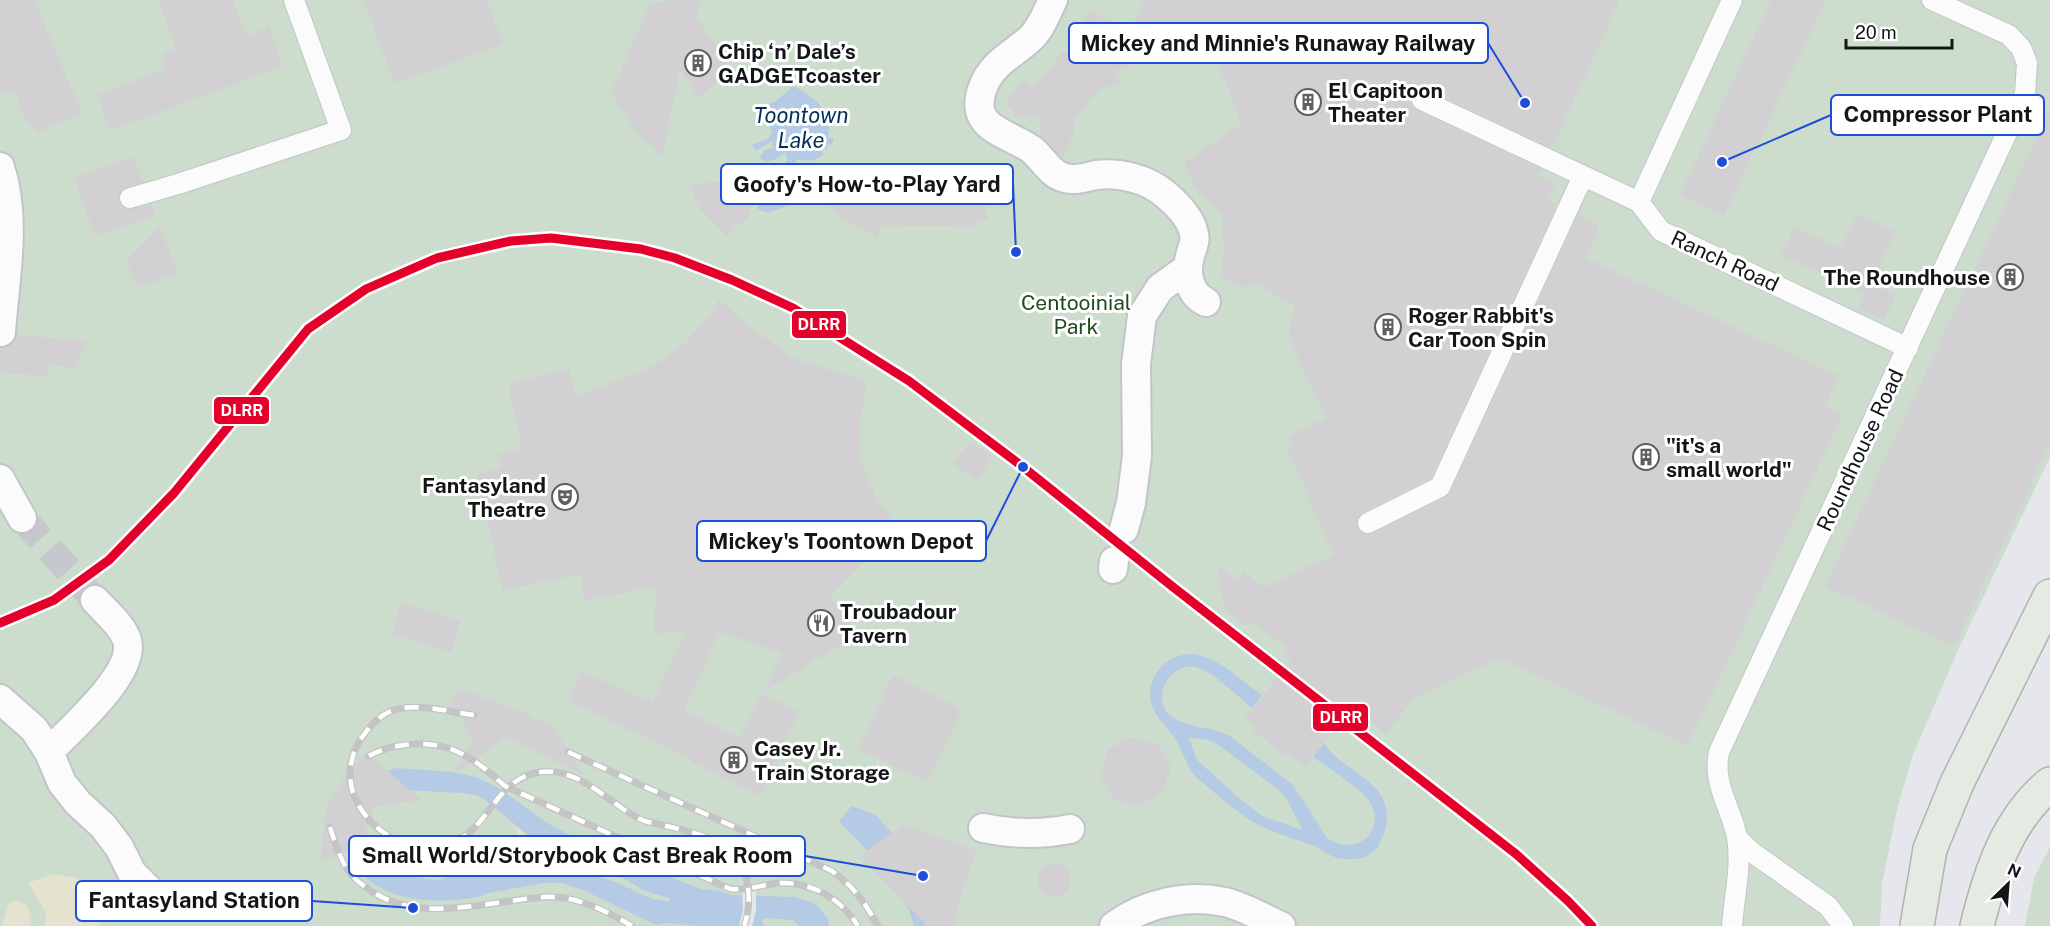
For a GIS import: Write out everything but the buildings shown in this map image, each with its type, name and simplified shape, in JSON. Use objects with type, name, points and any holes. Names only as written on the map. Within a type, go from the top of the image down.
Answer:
[{"type":"highway","points":[[1917,926],[1930,849],[1957,783],[2050,596]]},
{"type":"highway","points":[[1977,926],[1988,884],[2007,836],[2033,798],[2050,784]]},
{"type":"street","points":[[1053,0],[1037,31],[1001,60],[987,78],[978,101],[983,118],[1000,134],[1032,150],[1056,174],[1066,178],[1083,179],[1095,175],[1121,175],[1138,179],[1163,193],[1191,223],[1195,236],[1188,268],[1190,284],[1199,299],[1206,302]]},
{"type":"street","points":[[0,167],[5,182],[9,222],[2,282],[1,332]]},
{"type":"street","points":[[1124,530],[1131,502],[1137,456],[1136,364],[1142,316],[1160,288],[1188,268]]},
{"type":"street","points":[[0,479],[22,518]]},
{"type":"street","points":[[49,752],[103,696],[120,672],[127,656],[127,641],[121,629],[95,600]]},
{"type":"street","points":[[0,699],[34,729],[49,752],[62,783],[78,803],[103,825],[119,847],[135,876],[154,895]]},
{"type":"street","points":[[983,828],[1013,834],[1034,834],[1070,829]]},
{"type":"street","points":[[1114,926],[1135,912],[1150,906],[1200,900],[1225,902],[1281,926]]},
{"type":"lane","points":[[130,198],[341,130],[294,0]]},
{"type":"lane","points":[[1639,202],[1732,0]]},
{"type":"lane","name":"Roundhouse Road","points":[[1737,838],[1716,774],[1719,752],[2025,94],[2027,63],[2021,48],[2009,35],[1932,0]]},
{"type":"lane","name":"Ranch Road","points":[[1422,100],[1639,202],[1661,231],[1908,348]]},
{"type":"lane","points":[[1368,523],[1440,486],[1583,176]]},
{"type":"lane","points":[[1732,926],[1737,874],[1737,838]]},
{"type":"lane","points":[[1737,838],[1753,853],[1828,906],[1843,926]]},
{"type":"green space","name":"Centooinial Park","points":[[0,0],[2050,0],[2050,457],[1959,648],[1914,752],[1898,805],[1882,884],[1880,926],[0,926]]},
{"type":"green space","points":[[2050,847],[2050,926],[2025,926],[2034,878]]},
{"type":"sand","points":[[516,826],[542,849],[498,867],[494,860],[495,855],[504,852],[507,848],[510,849],[509,845],[514,847],[511,843],[515,835],[519,835]]},
{"type":"sand","points":[[53,874],[76,878],[101,893],[105,908],[99,926],[45,926],[46,913],[28,883]]},
{"type":"sand","points":[[15,900],[27,905],[30,926],[2,926],[8,905]]},
{"type":"water","name":"Toontown Lake","points":[[793,86],[815,100],[825,112],[828,119],[828,137],[834,139],[832,145],[828,144],[827,148],[821,151],[824,154],[818,159],[808,161],[797,159],[790,172],[794,187],[786,206],[771,212],[764,212],[757,208],[762,202],[755,195],[751,176],[756,171],[765,180],[772,181],[784,168],[786,156],[785,152],[779,158],[766,162],[760,158],[765,150],[773,148],[772,141],[756,151],[752,145],[768,139],[772,132],[764,115],[768,104],[775,102]]},
{"type":"water","points":[[1199,655],[1219,663],[1262,695],[1252,708],[1203,669],[1186,667],[1170,676],[1162,692],[1165,710],[1172,717],[1230,736],[1293,785],[1327,838],[1347,845],[1357,843],[1371,833],[1375,815],[1371,804],[1361,792],[1313,757],[1324,743],[1338,758],[1371,784],[1383,799],[1387,821],[1376,849],[1366,857],[1345,859],[1332,856],[1312,845],[1274,832],[1252,821],[1195,776],[1175,739],[1157,716],[1151,702],[1150,692],[1156,674],[1169,661],[1179,656]],"holes":[[[1189,738],[1205,739],[1217,744],[1280,791],[1303,830],[1262,816],[1197,760]]]},
{"type":"water","points":[[397,768],[451,772],[476,777],[497,787],[549,824],[606,854],[701,889],[731,895],[793,897],[808,901],[818,906],[829,921],[828,926],[799,926],[793,920],[766,918],[762,923],[766,926],[700,926],[667,923],[656,925],[583,890],[563,883],[543,883],[446,901],[408,898],[375,884],[361,873],[346,848],[345,831],[381,772]],"holes":[[[382,789],[463,793],[479,796],[497,809],[542,850],[492,869],[482,866],[436,880],[413,877],[391,869],[370,854],[364,832],[376,794]],[[595,867],[614,873],[645,891],[669,898],[670,901],[648,897],[598,876],[590,869]]]},
{"type":"water","points":[[852,806],[876,815],[902,845],[941,926],[914,926],[909,910],[894,882],[839,821]]},
{"type":"pier","points":[[742,892],[756,892],[756,911],[752,926],[739,926],[743,910]]},
{"type":"tunnel","points":[[22,518],[95,600]]},
{"type":"railway","points":[[474,715],[409,707],[385,714],[369,728],[360,740],[350,773],[357,803],[377,827],[410,846],[437,847],[454,842],[468,833],[508,788],[520,779],[535,773],[564,774],[589,785],[639,819],[700,835],[723,846],[733,854],[746,877],[748,890],[749,902],[744,926]]},
{"type":"railway","points":[[369,756],[391,747],[414,744],[428,744],[453,750],[474,761],[505,786],[730,889],[780,883],[792,883],[815,889],[835,900],[858,926]]},
{"type":"railway","points":[[568,752],[832,871],[858,895],[878,926]]},
{"type":"railway","points":[[330,827],[341,857],[352,876],[371,891],[401,904],[432,909],[555,897],[585,903],[632,926]]},
{"type":"transit line","name":"DLRR","points":[[0,623],[54,600],[109,560],[174,493],[308,329],[366,289],[437,258],[511,241],[551,238],[641,249],[675,258],[732,280],[793,308],[909,381],[1023,467],[1516,854],[1592,926]]},
{"type":"place","name":"Chip ‘n’ Dale’s GADGETcoaster","points":[[698,63]]},
{"type":"place","name":"El Capitoon Theater","points":[[1308,102]]},
{"type":"place","name":"Mickey and Minnie's Runaway Railway","points":[[1525,103]]},
{"type":"place","name":"Compressor Plant","points":[[1722,162]]},
{"type":"place","name":"Goofy's How-to-Play Yard","points":[[1016,252]]},
{"type":"place","name":"The Roundhouse","points":[[2010,277]]},
{"type":"place","name":"Roger Rabbit's Car Toon Spin","points":[[1388,327]]},
{"type":"place","name":"\"it's a small world\"","points":[[1646,457]]},
{"type":"place","name":"Mickey's Toontown Depot","points":[[1023,467]]},
{"type":"place","name":"Fantasyland Theatre","points":[[565,497]]},
{"type":"place","name":"Troubadour Tavern","points":[[821,623]]},
{"type":"place","name":"Casey Jr. Train Storage","points":[[734,760]]},
{"type":"place","name":"Small World/Storybook Cast Break Room","points":[[923,876]]},
{"type":"place","name":"Fantasyland Station","points":[[413,908]]}]
